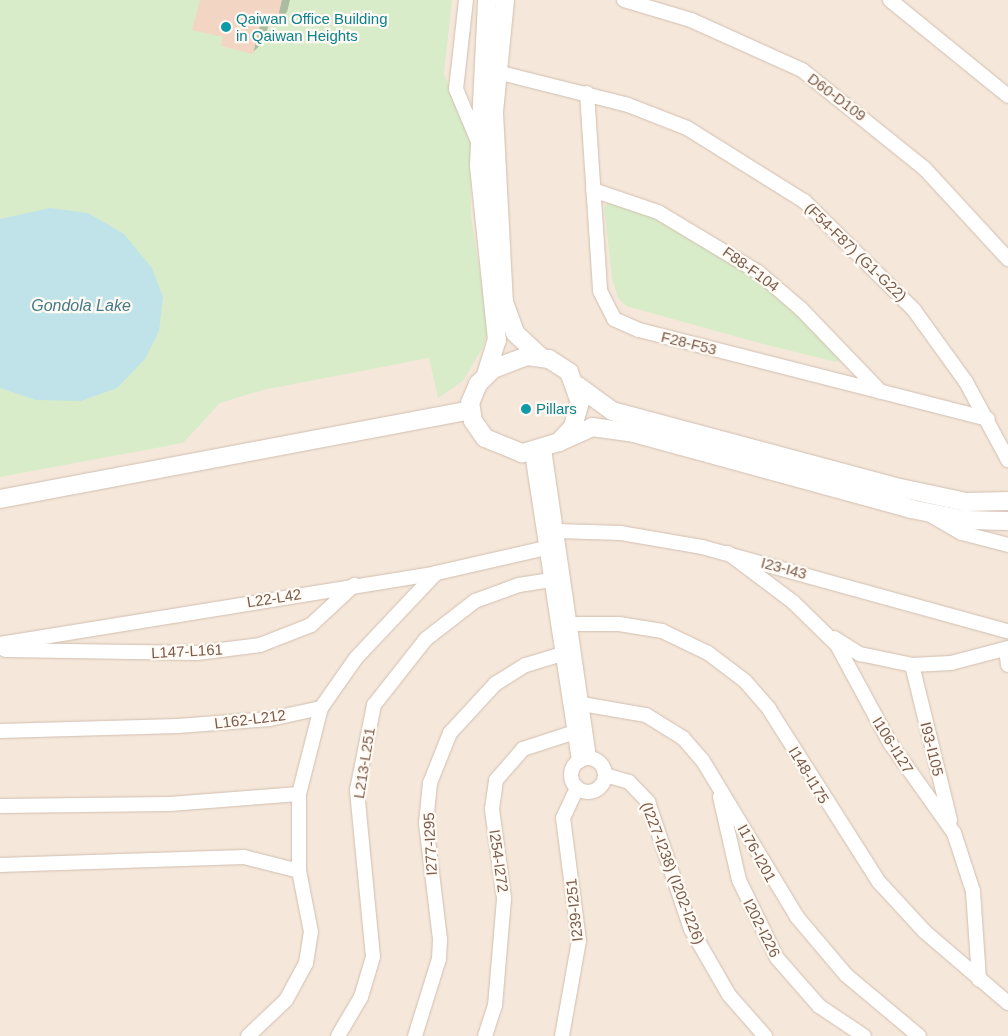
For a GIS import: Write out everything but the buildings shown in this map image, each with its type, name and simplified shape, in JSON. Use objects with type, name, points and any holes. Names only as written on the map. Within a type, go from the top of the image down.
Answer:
[{"type":"street","points":[[466,0],[456,89],[479,144]]},
{"type":"street","points":[[486,375],[496,340],[479,144],[487,0]]},
{"type":"street","points":[[505,0],[496,72],[494,113],[504,302],[515,333],[541,357],[562,367],[578,386],[612,411],[890,486],[959,501],[1008,501]]},
{"type":"street","name":"D60-D109","points":[[624,0],[691,20],[802,70],[924,168],[1008,259]]},
{"type":"street","points":[[890,0],[1008,96]]},
{"type":"street","name":"(F54-F87) (G1-G22)","points":[[496,72],[587,94],[687,128],[804,201],[914,310],[988,419],[1008,460]]},
{"type":"street","name":"F28-F53","points":[[587,94],[600,291],[605,308],[621,324],[988,419]]},
{"type":"street","name":"F88-F104","points":[[593,190],[658,212],[758,272],[802,309],[881,392]]},
{"type":"street","points":[[541,357],[507,361],[486,375],[474,390],[470,410],[475,427],[490,442],[514,452],[545,448],[592,428],[634,433],[926,512],[966,520],[1008,521]]},
{"type":"street","points":[[578,386],[577,419],[545,448],[546,548],[574,732],[584,760]]},
{"type":"street","points":[[0,499],[470,410]]},
{"type":"street","points":[[545,448],[582,704],[584,760],[572,772],[577,788],[597,789],[605,775],[601,765],[584,760]]},
{"type":"street","points":[[926,512],[962,533],[1008,545]]},
{"type":"street","name":"I23-I43","points":[[556,531],[636,534],[728,553],[1008,631]]},
{"type":"street","name":"L22-L42","points":[[0,644],[436,573],[546,548]]},
{"type":"street","name":"I106-I127","points":[[728,553],[827,633],[890,743],[954,833],[973,891],[979,980]]},
{"type":"street","points":[[248,1036],[286,1000],[306,963],[311,932],[298,871],[299,794],[321,708],[356,658],[436,573]]},
{"type":"street","name":"L213-L251","points":[[338,1036],[361,997],[374,957],[357,790],[374,705],[426,640],[475,601],[519,585],[551,580]]},
{"type":"street","name":"L147-L161","points":[[0,649],[197,653],[260,645],[311,625],[354,585]]},
{"type":"street","name":"I148-I175","points":[[570,624],[619,624],[662,631],[708,653],[746,681],[769,709],[879,882],[979,980],[1008,1003]]},
{"type":"street","points":[[827,633],[860,654],[912,665],[951,663],[1007,648],[1008,665]]},
{"type":"street","name":"I277-I295","points":[[415,1036],[440,939],[426,824],[430,783],[450,733],[495,684],[526,665],[563,654]]},
{"type":"street","name":"I93-I105","points":[[912,665],[954,833]]},
{"type":"street","name":"I176-I201","points":[[582,704],[630,710],[655,719],[696,750],[778,892],[809,932],[863,992],[919,1036]]},
{"type":"street","name":"L162-L212","points":[[0,731],[188,726],[270,719],[321,708]]},
{"type":"street","name":"I254-I272","points":[[485,1036],[495,1006],[504,907],[492,809],[496,780],[523,749],[574,732]]},
{"type":"street","name":"(I227-I238) (I202-I226)","points":[[605,775],[629,782],[648,802],[692,929],[729,996],[765,1036]]},
{"type":"street","name":"I202-I226","points":[[717,784],[739,880],[765,938],[803,990],[864,1036]]},
{"type":"street","name":"I239-I251","points":[[562,1036],[579,941],[563,818],[577,788]]},
{"type":"street","points":[[0,806],[170,804],[299,794]]},
{"type":"street","points":[[0,865],[244,858],[298,871]]},
{"type":"shaded area","points":[[0,0],[1008,0],[1008,1036],[0,1036]]},
{"type":"green space","points":[[0,0],[452,0],[444,73],[470,141],[471,216],[488,327],[484,345],[463,381],[438,398],[429,358],[263,390],[220,403],[183,443],[0,477]]},
{"type":"green space","points":[[610,201],[666,222],[761,280],[810,321],[841,359],[836,362],[626,306],[618,298],[612,278],[604,207]]},
{"type":"water","name":"Gondola Lake","points":[[50,208],[88,213],[124,234],[152,268],[163,297],[159,331],[145,359],[117,388],[81,401],[36,400],[0,388],[0,219]]},
{"type":"place","name":"Qaiwan Office Building in Qaiwan Heights","points":[[226,27]]},
{"type":"place","name":"Pillars","points":[[526,409]]}]
